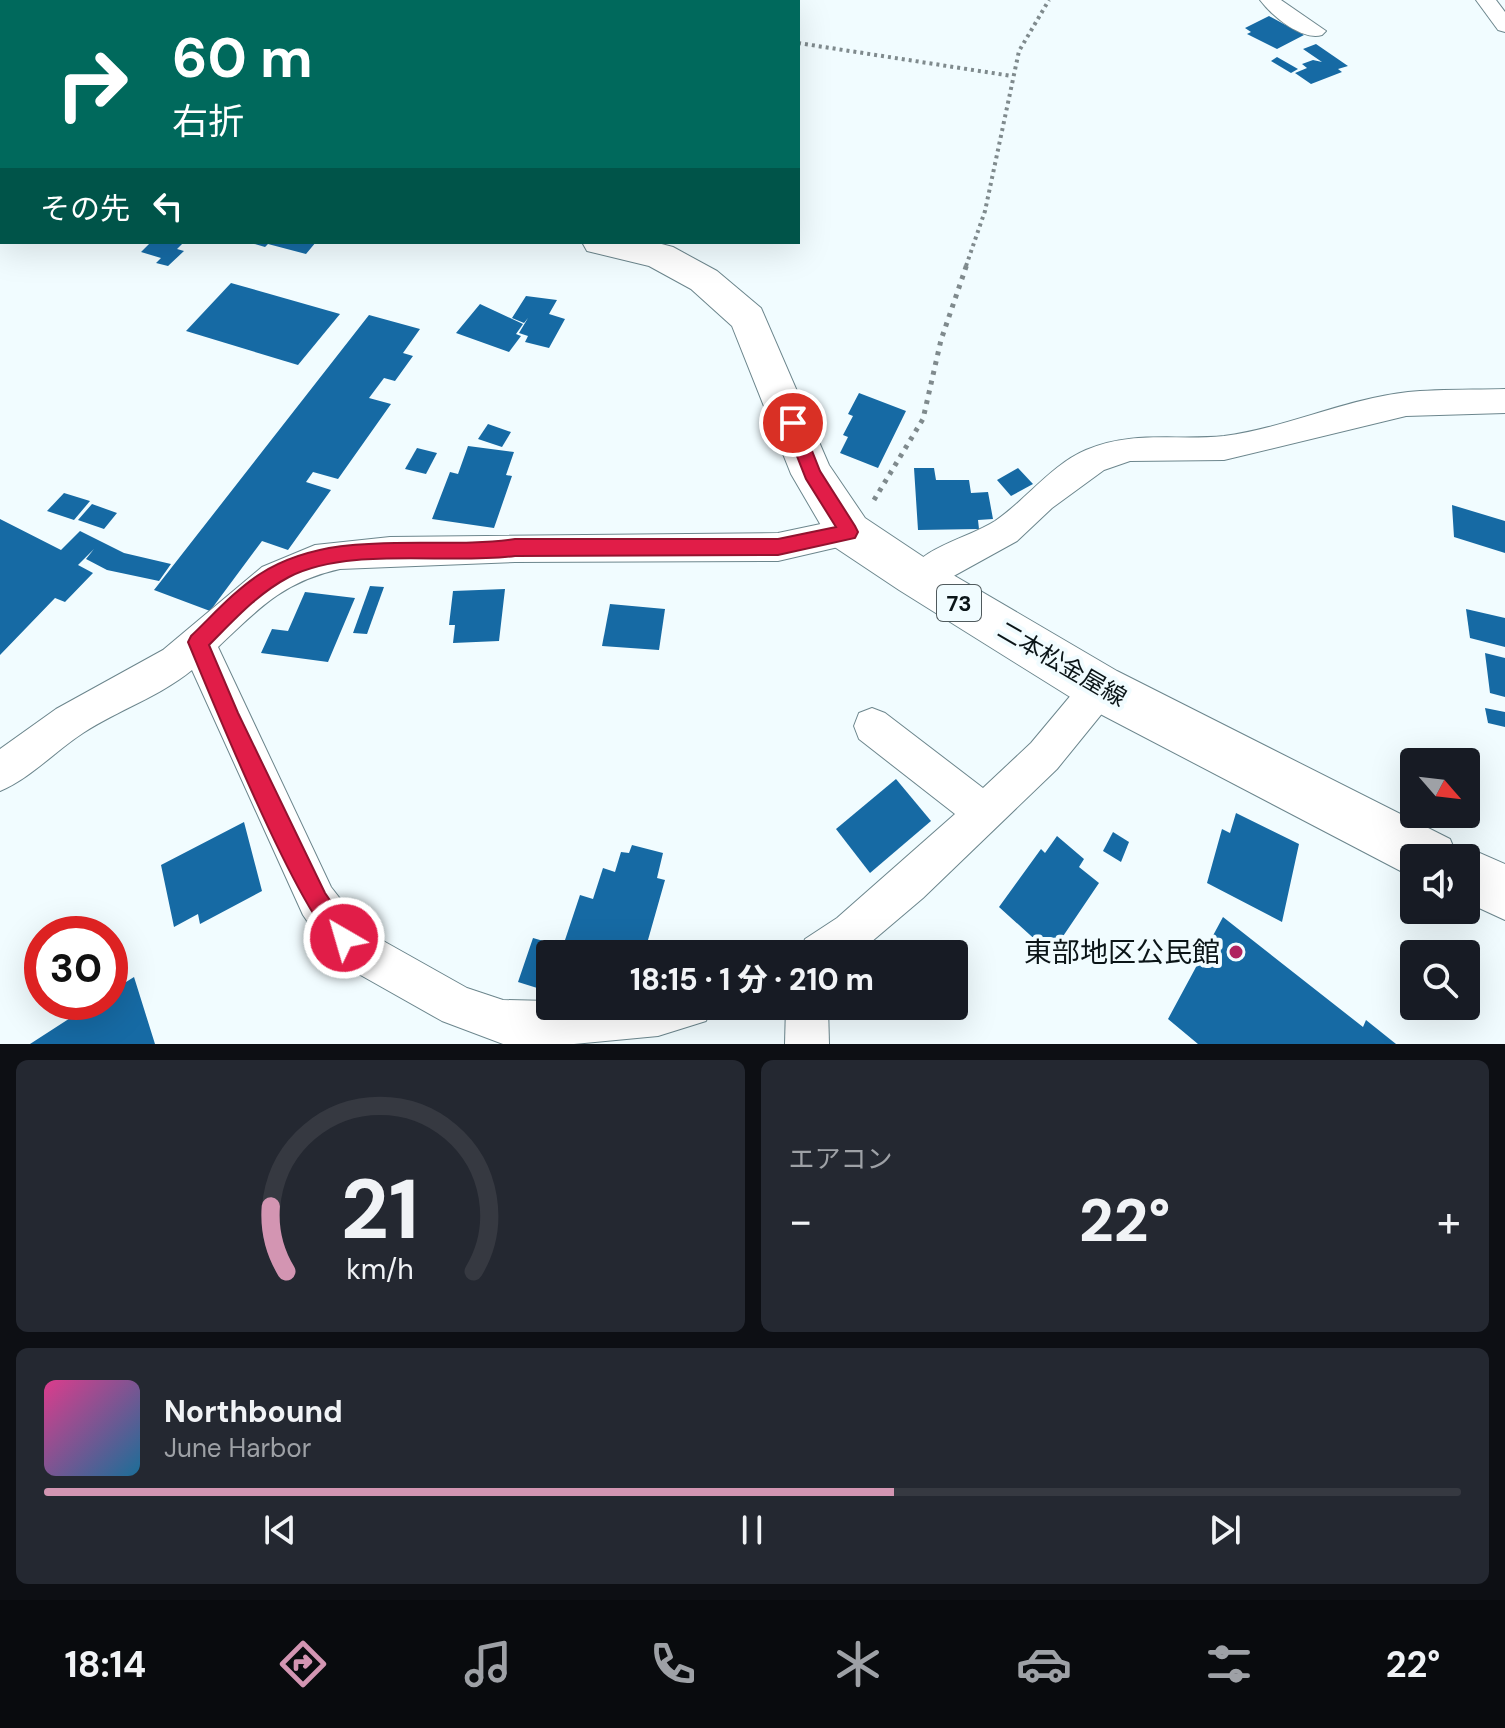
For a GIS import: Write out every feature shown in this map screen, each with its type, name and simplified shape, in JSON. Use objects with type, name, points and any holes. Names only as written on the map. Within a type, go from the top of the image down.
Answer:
[{"type":"main road","name":"二本松金屋線","points":[[609,244],[660,256],[704,280],[748,318],[812,474],[849,532],[1100,688],[1404,844]]},
{"type":"main road","points":[[1480,880],[1505,892]]},
{"type":"street","points":[[122,0],[157,0]]},
{"type":"street","points":[[1270,0],[1279,10],[1315,31]]},
{"type":"street","points":[[1486,0],[1505,26]]},
{"type":"street","points":[[921,579],[959,554],[1006,531],[1041,499],[1094,460],[1130,449],[1224,448],[1406,404],[1505,401]]},
{"type":"street","points":[[0,772],[76,717],[173,663],[268,579],[317,559],[373,552],[515,548],[778,547],[849,532]]},
{"type":"street","points":[[198,642],[231,720],[317,901],[344,938],[363,953],[457,1006],[503,1022],[602,1020]]},
{"type":"street","points":[[839,940],[879,911],[1044,756],[1100,688]]},
{"type":"street","points":[[872,726],[983,812]]},
{"type":"street","points":[[807,1020],[807,1044]]},
{"type":"path","points":[[849,532],[877,496],[923,419],[941,340],[985,211],[1019,51],[1049,0]]},
{"type":"path","points":[[800,43],[1012,76]]},
{"type":"building","points":[[1269,16],[1304,35],[1277,49],[1247,34],[1251,32],[1245,28]]},
{"type":"building","points":[[1316,44],[1348,66],[1338,69],[1342,72],[1311,84],[1295,73],[1307,68],[1302,64],[1313,60],[1322,62],[1303,49]]},
{"type":"building","points":[[1277,57],[1298,69],[1291,73],[1271,61]]},
{"type":"building","points":[[149,244],[182,244],[177,249],[184,251],[168,266],[156,263],[161,258],[141,252]]},
{"type":"building","points":[[268,244],[314,244],[306,254]]},
{"type":"building","points":[[231,283],[340,314],[298,365],[186,331]]},
{"type":"building","points":[[526,296],[557,300],[549,314],[565,319],[549,348],[525,342],[528,336],[519,333],[528,318],[524,323],[512,318]]},
{"type":"building","points":[[480,304],[523,324],[516,334],[521,336],[509,352],[456,333]]},
{"type":"building","points":[[369,315],[420,329],[403,353],[413,356],[395,381],[384,378],[369,398],[391,404],[338,479],[313,472],[306,482],[331,490],[288,550],[262,541],[210,611],[154,590]]},
{"type":"building","points":[[859,393],[906,411],[878,468],[840,453],[848,437],[843,435],[853,416],[848,414]]},
{"type":"building","points":[[488,424],[511,432],[502,447],[478,439]]},
{"type":"building","points":[[468,446],[514,452],[506,475],[512,476],[494,528],[432,519],[450,472],[458,474]]},
{"type":"building","points":[[417,448],[437,453],[426,474],[405,469]]},
{"type":"building","points":[[914,468],[934,468],[936,480],[969,480],[971,493],[988,492],[993,519],[978,520],[979,529],[918,530]]},
{"type":"building","points":[[1018,468],[1033,484],[1011,496],[997,480]]},
{"type":"building","points":[[64,493],[90,501],[74,520],[47,511]]},
{"type":"building","points":[[92,504],[117,513],[104,529],[78,520]]},
{"type":"building","points":[[1452,505],[1505,521],[1505,553],[1454,537]]},
{"type":"building","points":[[0,519],[61,550],[80,531],[124,553],[171,564],[159,581],[107,570],[86,559],[94,549],[78,565],[93,573],[65,602],[55,598],[0,655]]},
{"type":"building","points":[[370,586],[384,587],[367,634],[353,633]]},
{"type":"building","points":[[505,589],[499,641],[453,643],[455,625],[449,625],[453,591]]},
{"type":"building","points":[[305,592],[355,598],[328,662],[261,653],[272,629],[288,631]]},
{"type":"building","points":[[610,604],[665,609],[659,650],[602,646]]},
{"type":"building","points":[[1466,609],[1505,618],[1505,647],[1470,638]]},
{"type":"building","points":[[1485,653],[1505,658],[1505,697],[1490,693]]},
{"type":"building","points":[[1485,708],[1505,712],[1505,727],[1488,723]]},
{"type":"building","points":[[896,779],[931,821],[870,873],[836,829]]},
{"type":"building","points":[[1236,813],[1299,844],[1282,922],[1207,883],[1222,829],[1230,833]]},
{"type":"building","points":[[244,822],[262,891],[200,924],[198,914],[174,927],[161,865]]},
{"type":"building","points":[[1113,832],[1129,842],[1121,862],[1103,851]]},
{"type":"building","points":[[1057,836],[1084,859],[1079,867],[1099,883],[1051,954],[999,907],[1041,849],[1045,853]]},
{"type":"building","points":[[632,845],[663,853],[657,878],[665,880],[648,940],[565,940],[580,895],[593,899],[603,868],[615,872],[621,852],[629,853]]},
{"type":"building","name":"東部地区公民館","points":[[1223,917],[1363,1027],[1366,1020],[1396,1044],[1198,1044],[1168,1019]]},
{"type":"building","points":[[533,938],[540,940],[536,940],[536,988],[518,982]]},
{"type":"building","points":[[134,977],[155,1044],[30,1044],[67,1020],[128,1020],[128,981]]},
{"type":"place","name":"東部地区公民館","points":[[1236,952]]},
{"type":"route","points":[[344,938],[317,901],[231,720],[198,642],[268,579],[317,559],[373,552],[515,548],[778,547],[849,532],[812,474],[793,423]]}]
